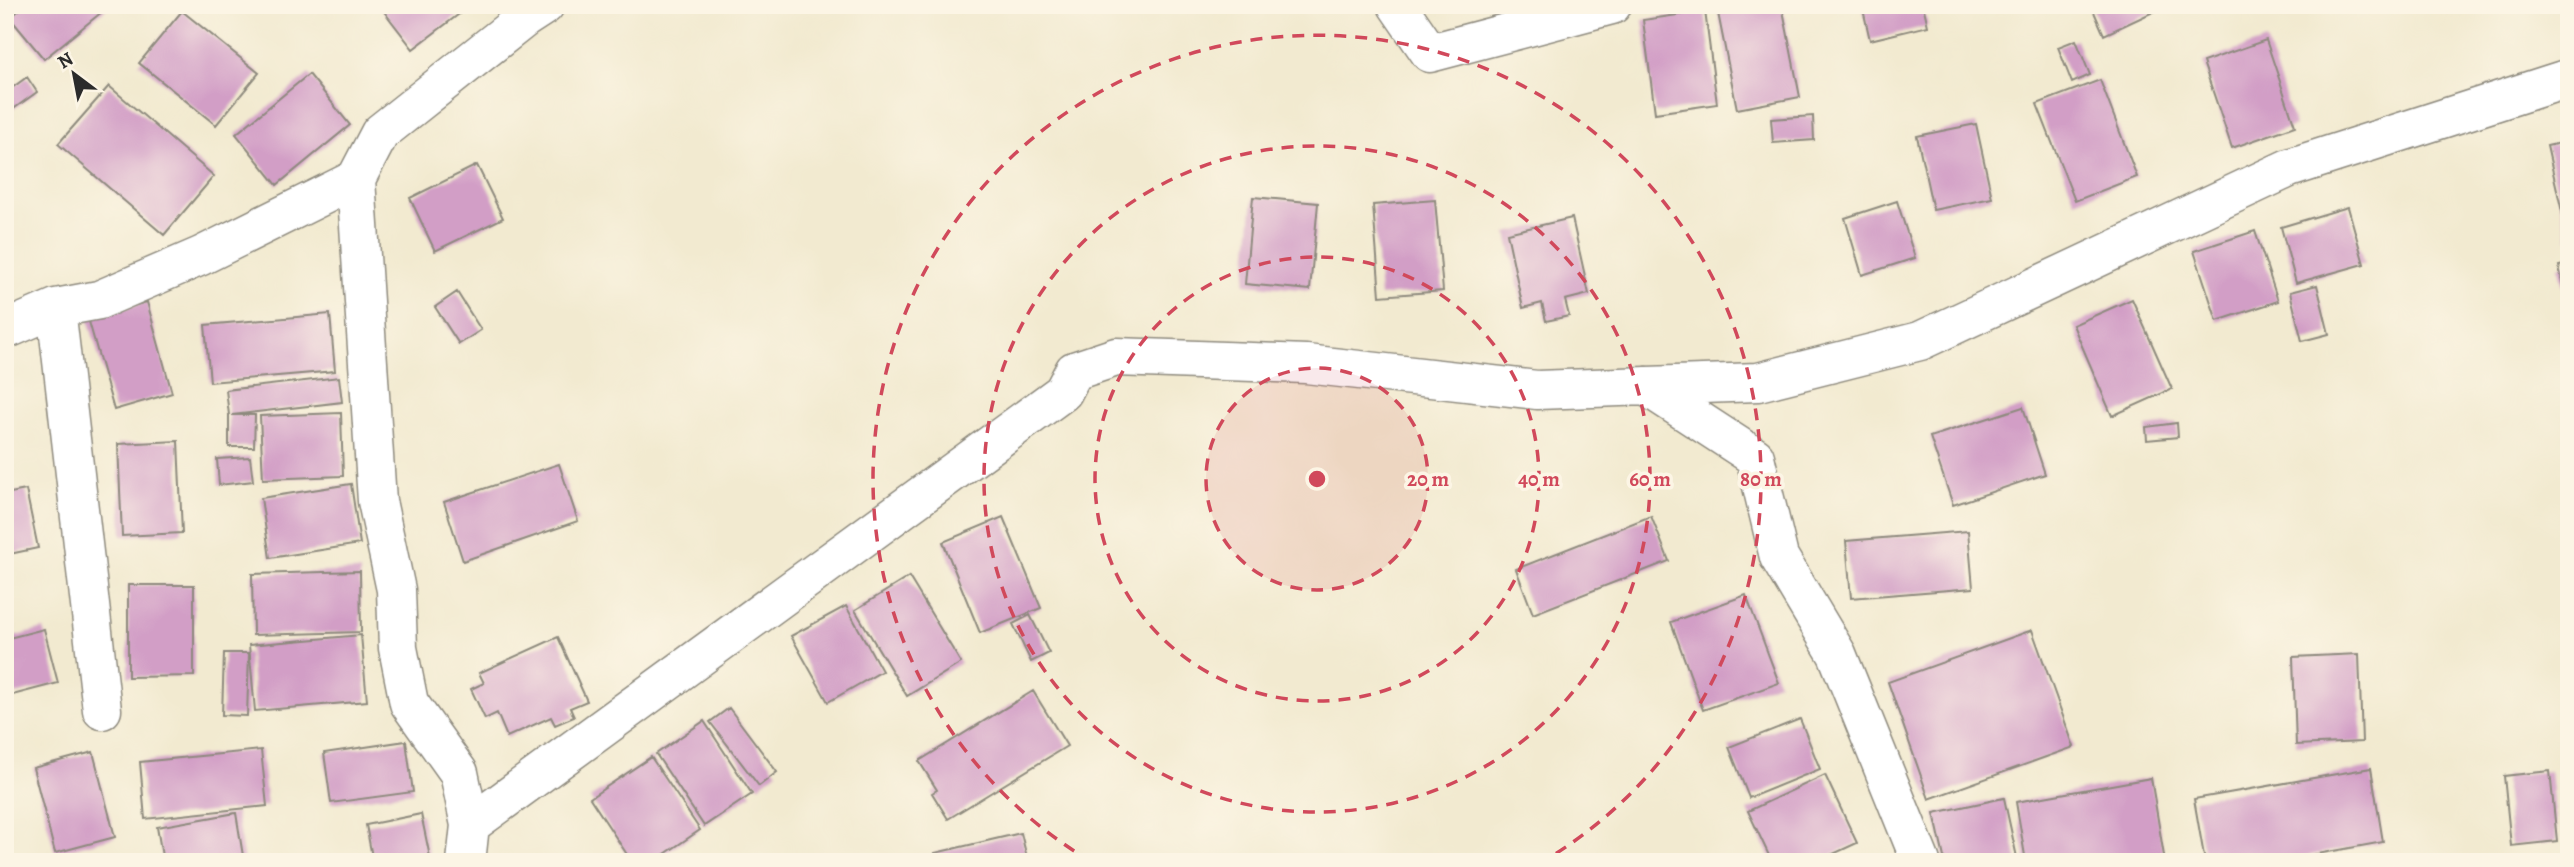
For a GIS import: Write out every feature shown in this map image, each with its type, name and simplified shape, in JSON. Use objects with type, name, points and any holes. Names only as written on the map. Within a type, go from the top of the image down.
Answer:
[{"type":"street","points":[[545,5],[380,133],[356,179],[377,501],[396,590],[398,648],[409,703],[459,773],[468,844],[1063,392],[1074,372],[1116,356],[1306,364],[1537,390],[1758,382],[1920,341],[2289,168],[2569,78]]},
{"type":"street","points":[[1397,5],[1430,53],[1612,5]]},
{"type":"street","points":[[5,330],[56,308],[99,300],[201,256],[356,179]]},
{"type":"street","points":[[56,308],[102,710]]},
{"type":"street","points":[[1646,386],[1755,457],[1779,557],[1837,654],[1921,862]]},
{"type":"building","points":[[25,5],[108,7],[44,59],[10,18]]},
{"type":"building","points":[[379,5],[471,5],[413,49]]},
{"type":"building","points":[[1756,5],[1782,5],[1800,97],[1737,109],[1718,13]]},
{"type":"building","points":[[1862,5],[1923,5],[1928,26],[1870,40]]},
{"type":"building","points":[[2091,5],[2168,5],[2104,35]]},
{"type":"building","points":[[182,11],[259,73],[216,125],[139,63]]},
{"type":"building","points":[[1705,11],[1717,104],[1655,113],[1643,20]]},
{"type":"building","points":[[2076,40],[2090,75],[2072,83],[2058,47]]},
{"type":"building","points":[[2266,40],[2295,126],[2232,148],[2203,62]]},
{"type":"building","points":[[309,74],[350,125],[277,185],[236,134]]},
{"type":"building","points":[[27,77],[37,92],[5,115],[5,93]]},
{"type":"building","points":[[2100,80],[2137,177],[2075,201],[2037,104]]},
{"type":"building","points":[[109,86],[214,176],[164,235],[58,144]]},
{"type":"building","points":[[1813,116],[1814,140],[1773,143],[1771,119]]},
{"type":"building","points":[[1976,124],[1992,198],[1933,210],[1917,136]]},
{"type":"building","points":[[2569,141],[2569,238],[2568,238],[2547,146]]},
{"type":"building","points":[[477,165],[503,218],[435,251],[410,198]]},
{"type":"building","points":[[1253,197],[1318,203],[1310,290],[1245,284]]},
{"type":"building","points":[[1435,200],[1443,291],[1380,296],[1373,205]]},
{"type":"building","points":[[1897,201],[1915,258],[1862,275],[1845,218]]},
{"type":"building","points":[[2348,207],[2364,264],[2296,283],[2281,227]]},
{"type":"building","points":[[1572,218],[1589,294],[1565,300],[1569,316],[1546,321],[1542,303],[1523,308],[1507,233]]},
{"type":"building","points":[[2255,231],[2278,301],[2217,321],[2194,251]]},
{"type":"building","points":[[2569,264],[2569,308],[2567,308],[2559,266]]},
{"type":"building","points":[[2317,285],[2329,334],[2302,341],[2290,292]]},
{"type":"building","points":[[457,292],[481,330],[459,344],[435,307]]},
{"type":"building","points":[[2132,299],[2172,389],[2112,416],[2073,325]]},
{"type":"building","points":[[147,302],[172,393],[114,410],[88,318]]},
{"type":"building","points":[[330,314],[335,371],[210,382],[205,325]]},
{"type":"building","points":[[339,377],[342,402],[232,415],[255,415],[254,447],[229,447],[226,390]]},
{"type":"building","points":[[2023,407],[2045,474],[1953,505],[1930,437]]},
{"type":"building","points":[[341,413],[343,476],[263,479],[260,416]]},
{"type":"building","points":[[2177,423],[2178,437],[2147,440],[2146,427]]},
{"type":"building","points":[[178,441],[182,533],[122,536],[118,444]]},
{"type":"building","points":[[250,457],[253,481],[219,485],[217,459]]},
{"type":"building","points":[[559,464],[578,521],[463,561],[444,502]]},
{"type":"building","points":[[351,484],[360,544],[270,558],[261,498]]},
{"type":"building","points":[[26,490],[38,548],[5,555],[5,494]]},
{"type":"building","points":[[1651,516],[1669,561],[1533,614],[1516,569]]},
{"type":"building","points":[[1003,517],[1041,608],[980,633],[943,542]]},
{"type":"building","points":[[1968,531],[1973,588],[1851,598],[1846,541]]},
{"type":"building","points":[[360,571],[361,632],[253,635],[252,574]]},
{"type":"building","points":[[909,577],[961,663],[907,696],[855,610]]},
{"type":"building","points":[[128,585],[194,585],[194,676],[128,677]]},
{"type":"building","points":[[1746,595],[1779,683],[1703,710],[1671,622]]},
{"type":"building","points":[[846,606],[882,671],[828,702],[791,636]]},
{"type":"building","points":[[1030,615],[1049,653],[1031,662],[1013,624]]},
{"type":"building","points":[[44,629],[58,683],[5,697],[5,639]]},
{"type":"building","points":[[2032,630],[2074,747],[1929,799],[1888,682]]},
{"type":"building","points":[[361,635],[367,701],[255,711],[249,645]]},
{"type":"building","points":[[558,637],[587,701],[570,708],[574,717],[555,725],[551,717],[507,737],[497,713],[485,719],[471,689],[484,683],[479,673]]},
{"type":"building","points":[[224,653],[249,653],[247,716],[222,715]]},
{"type":"building","points":[[2359,654],[2362,742],[2296,745],[2293,657]]},
{"type":"building","points":[[1033,691],[1067,746],[948,819],[932,793],[937,790],[919,761]]},
{"type":"building","points":[[729,708],[777,772],[759,786],[710,722]]},
{"type":"building","points":[[1800,719],[1820,769],[1749,798],[1729,747]]},
{"type":"building","points":[[704,721],[752,794],[704,826],[656,754]]},
{"type":"building","points":[[406,741],[413,792],[331,803],[324,753]]},
{"type":"building","points":[[261,750],[267,806],[145,819],[140,762]]},
{"type":"building","points":[[93,752],[115,837],[55,853],[33,768]]},
{"type":"building","points":[[651,757],[700,830],[653,862],[632,862],[590,798]]},
{"type":"building","points":[[2371,768],[2383,842],[2274,862],[2205,862],[2194,799]]},
{"type":"building","points":[[2550,771],[2557,841],[2511,846],[2504,776]]},
{"type":"building","points":[[1825,775],[1857,843],[1816,862],[1772,862],[1748,811]]},
{"type":"building","points":[[2151,778],[2165,862],[2026,862],[2016,802]]},
{"type":"building","points":[[2004,798],[2018,862],[1945,862],[1934,813]]},
{"type":"building","points":[[236,813],[244,862],[163,862],[157,827]]},
{"type":"building","points":[[421,814],[431,862],[373,862],[366,825]]},
{"type":"building","points":[[1021,833],[1028,862],[937,862],[935,853]]}]
